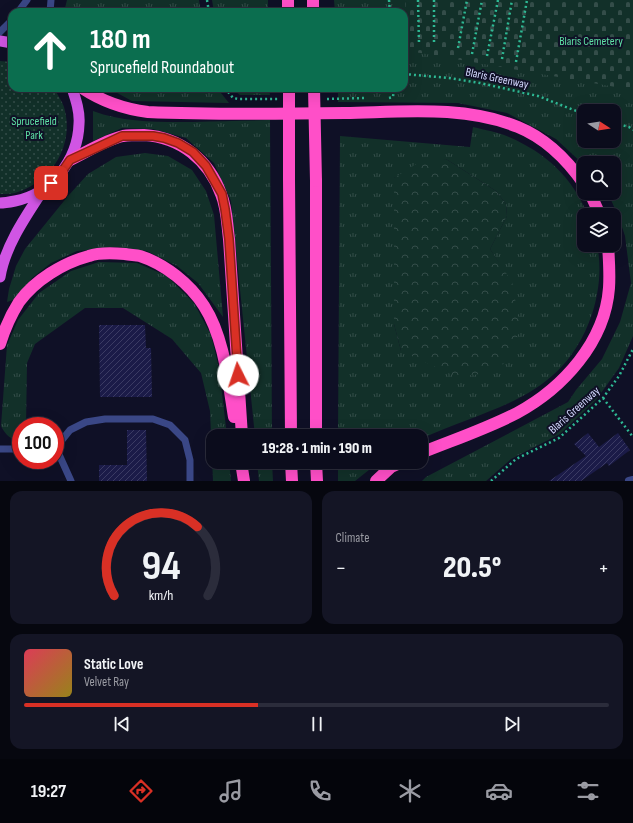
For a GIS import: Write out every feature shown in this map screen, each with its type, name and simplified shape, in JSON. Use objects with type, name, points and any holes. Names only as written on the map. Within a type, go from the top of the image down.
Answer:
[{"type":"highway","points":[[0,203],[24,199],[43,190],[59,176],[70,160],[77,142],[80,124],[78,105],[73,92]]},
{"type":"highway","points":[[88,92],[111,104],[129,110],[148,112],[453,112],[501,121],[520,128],[541,139],[558,153],[577,173]]},
{"type":"highway","points":[[289,92],[291,429]]},
{"type":"highway","points":[[314,92],[316,181],[316,429]]},
{"type":"highway","points":[[70,160],[122,136],[147,136],[164,138],[178,143],[193,152],[206,166],[222,194],[225,209],[229,246],[242,429]]},
{"type":"highway","points":[[0,277],[2,266],[20,226],[43,190]]},
{"type":"highway","points":[[428,450],[491,425],[517,412],[542,398],[564,380],[584,354],[595,336],[609,289],[609,252]]},
{"type":"highway","points":[[0,344],[3,334],[19,302],[37,283],[53,272],[69,263],[90,255],[115,254],[140,256],[162,266],[182,280],[204,306],[217,333],[225,361],[236,429]]},
{"type":"highway","points":[[242,469],[244,481]]},
{"type":"highway","points":[[244,469],[244,481]]},
{"type":"highway","points":[[291,469],[292,481]]},
{"type":"highway","points":[[316,469],[317,481]]},
{"type":"highway","points":[[376,481],[389,469]]},
{"type":"street","points":[[629,481],[633,480]]},
{"type":"lane","points":[[0,32],[8,24]]},
{"type":"lane","points":[[64,438],[70,430],[86,422],[152,419],[170,425],[185,440],[190,460],[190,481]]},
{"type":"lane","points":[[0,449],[12,449]]},
{"type":"lane","points":[[64,467],[71,481]]},
{"type":"path","points":[[418,0],[419,44]]},
{"type":"path","points":[[434,0],[434,44]]},
{"type":"path","points":[[458,48],[467,0]]},
{"type":"path","points":[[472,54],[482,0]]},
{"type":"path","points":[[487,56],[498,0]]},
{"type":"path","points":[[502,59],[512,0]]},
{"type":"path","points":[[516,62],[528,0]]},
{"type":"path","name":"Blaris Greenway","points":[[408,74],[449,78],[480,83],[538,96],[577,111]]},
{"type":"path","points":[[621,125],[633,130]]},
{"type":"path","name":"Blaris Greenway","points":[[491,481],[516,459],[559,438],[603,398],[619,376],[633,349]]},
{"type":"path","points":[[603,398],[633,437]]},
{"type":"green space","points":[[67,0],[199,0],[200,8],[65,8]]},
{"type":"green space","points":[[212,0],[268,0],[268,8],[213,8]]},
{"type":"green space","points":[[334,0],[410,0],[633,90],[633,336],[619,368],[596,400],[560,434],[511,459],[486,481],[422,481],[426,477],[568,402],[602,359],[620,322],[631,283],[625,236],[621,224],[621,208],[615,208],[611,200],[621,200],[621,156],[577,156],[577,158],[556,139],[507,113],[458,103],[338,102],[338,92],[408,92],[408,8],[335,8]]},
{"type":"green space","name":"Blaris Cemetery","points":[[405,0],[633,0],[633,90],[409,51],[408,8],[406,8]]},
{"type":"green space","name":"Sprucefield Park","points":[[0,61],[8,62],[8,92],[56,92],[64,107],[67,121],[64,147],[51,170],[42,179],[18,192],[0,194]]},
{"type":"green space","points":[[115,92],[220,92],[229,103],[132,101]]},
{"type":"green space","points":[[236,92],[270,92],[270,95],[240,95]]},
{"type":"green space","points":[[93,111],[117,118],[155,122],[270,120],[272,429],[254,429],[231,201],[214,163],[186,138],[153,129],[122,128],[93,141]]},
{"type":"green space","points":[[473,127],[500,134],[522,143],[546,159],[566,178],[577,194],[577,200],[581,200],[585,208],[577,208],[577,252],[599,252],[598,289],[592,314],[579,343],[563,365],[544,383],[499,408],[428,436],[428,429],[338,429],[340,136],[470,147]],"holes":[[[446,159],[496,191],[506,204],[507,216],[490,249],[499,263],[401,351],[394,324],[394,178]]]},
{"type":"green space","points":[[145,153],[168,156],[192,170],[206,191],[214,215],[223,317],[198,283],[177,266],[147,251],[116,247],[77,251],[51,263],[32,278],[16,299],[7,302],[9,289],[16,266],[25,249],[88,174],[116,157]]},
{"type":"green space","points":[[446,159],[496,191],[506,204],[507,216],[490,249],[512,282],[520,326],[515,346],[503,364],[480,374],[457,377],[401,351],[394,324],[394,178],[418,163]]},
{"type":"green space","points":[[99,262],[137,263],[167,276],[194,303],[211,335],[219,368],[226,429],[211,429],[210,411],[201,373],[172,339],[123,308],[85,308],[35,344],[27,363],[26,417],[12,417],[12,439],[9,437],[1,426],[7,345],[18,320],[39,293],[71,271]]},
{"type":"green space","points":[[212,469],[230,469],[231,481],[213,481]]},
{"type":"green space","points":[[258,469],[272,469],[273,481],[259,481]]},
{"type":"green space","points":[[338,469],[370,469],[355,481],[338,481]]},
{"type":"building","points":[[99,325],[145,325],[146,348],[151,348],[152,397],[100,397]]},
{"type":"building","points":[[127,430],[146,430],[147,481],[99,481],[99,465],[127,465]]},
{"type":"building","points":[[588,433],[599,447],[618,433],[630,450],[609,466],[607,463],[581,481],[549,481],[586,456],[574,444]]},
{"type":"route","points":[[51,183],[59,176],[70,160],[122,136],[134,135],[164,138],[178,143],[193,152],[206,166],[215,179],[222,194],[229,239],[238,375]]}]
